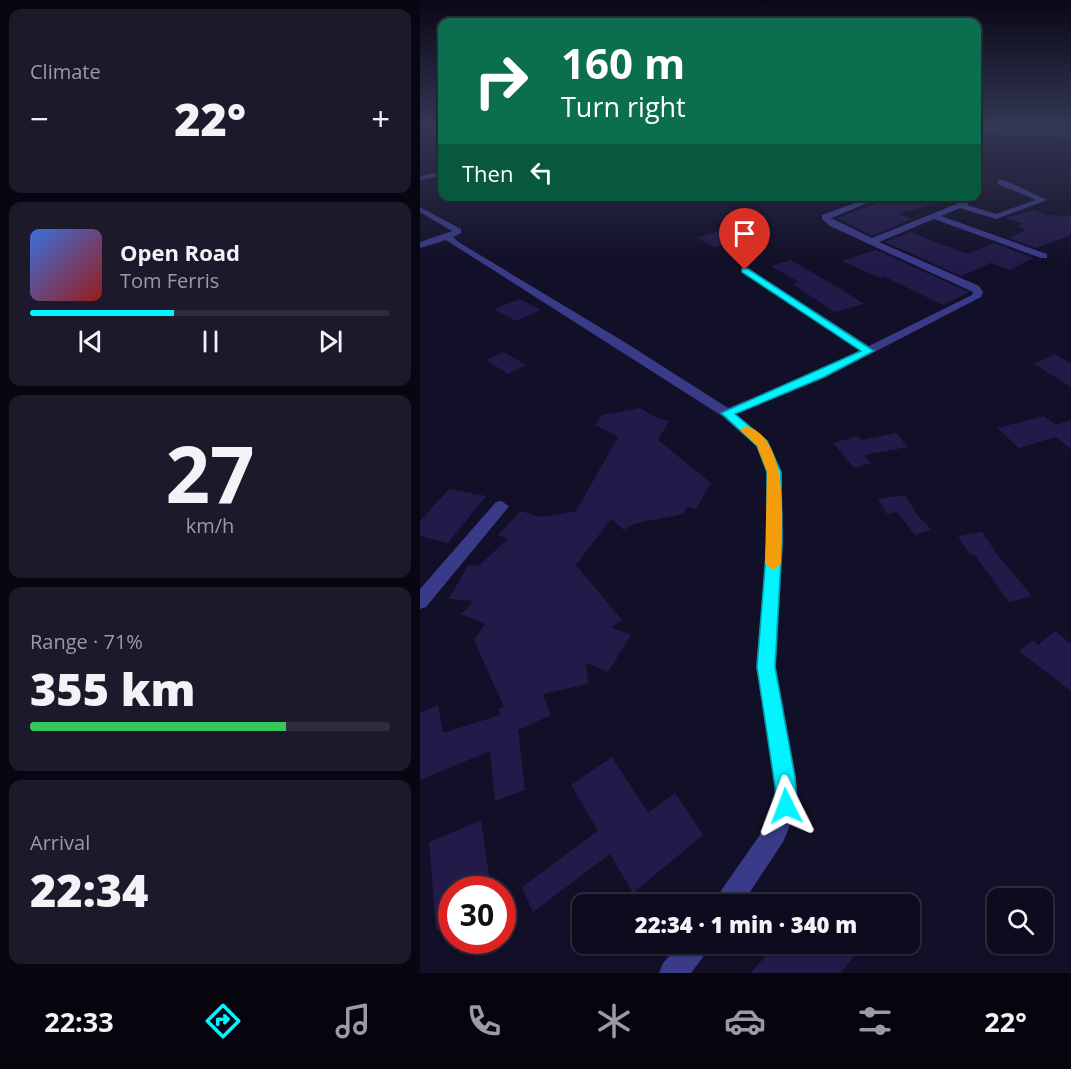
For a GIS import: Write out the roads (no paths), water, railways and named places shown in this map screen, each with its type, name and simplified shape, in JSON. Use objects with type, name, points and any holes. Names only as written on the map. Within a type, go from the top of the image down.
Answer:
[{"type":"street","points":[[420,178],[438,175]]},
{"type":"street","points":[[872,242],[962,204],[996,217],[1043,200],[1001,182]]},
{"type":"street","points":[[727,413],[820,375],[971,301],[978,292],[975,288],[833,224],[825,217],[868,201]]},
{"type":"street","points":[[420,209],[458,231],[447,237],[420,245]]},
{"type":"street","points":[[934,216],[1044,255]]},
{"type":"street","points":[[447,237],[491,268],[622,345],[727,413],[763,444],[774,472],[775,542],[766,667],[785,777],[786,806],[775,834],[735,894]]},
{"type":"street","points":[[745,270],[869,351]]},
{"type":"street","points":[[420,602],[501,506]]},
{"type":"street","points":[[673,973],[689,954]]}]
